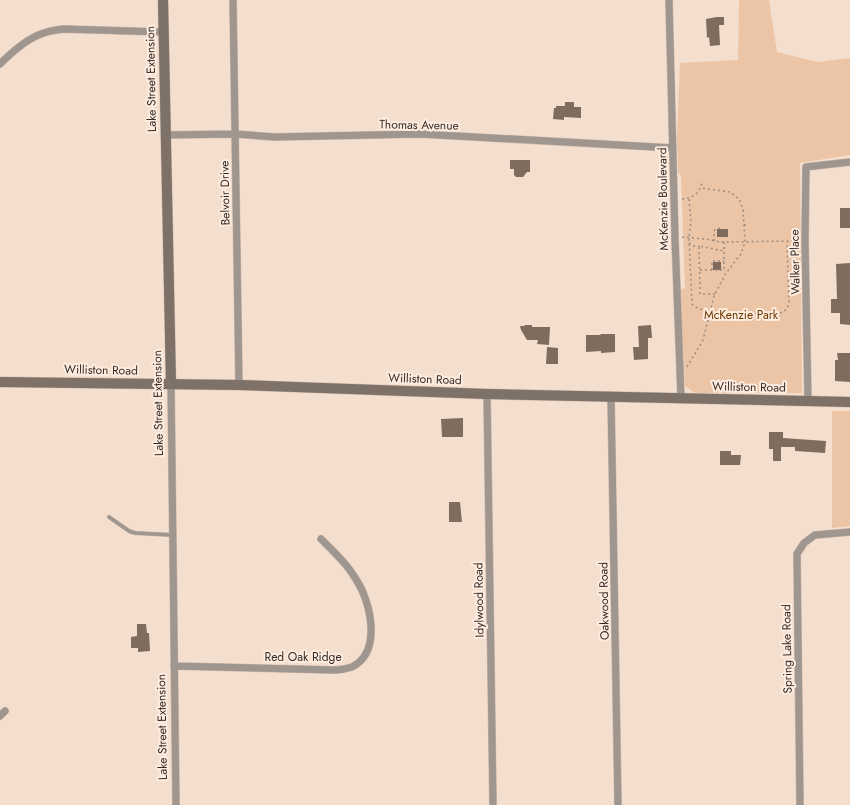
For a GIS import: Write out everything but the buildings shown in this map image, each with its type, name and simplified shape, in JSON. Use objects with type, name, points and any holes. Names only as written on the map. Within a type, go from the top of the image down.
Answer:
[{"type":"main road","name":"Lake Street Extension","points":[[163,0],[171,384]]},
{"type":"main road","name":"Williston Road","points":[[0,382],[239,385],[487,394],[850,402]]},
{"type":"street","name":"Belvoir Drive","points":[[233,0],[239,385]]},
{"type":"street","name":"McKenzie Boulevard","points":[[669,0],[681,398]]},
{"type":"street","points":[[0,64],[31,39],[51,30],[63,29],[163,32]]},
{"type":"street","name":"Thomas Avenue","points":[[165,135],[235,134],[275,137],[420,134],[673,148]]},
{"type":"street","name":"Walker Place","points":[[808,401],[805,241],[806,167],[850,162]]},
{"type":"street","name":"Lake Street Extension","points":[[171,384],[176,805]]},
{"type":"street","name":"Idylwood Road","points":[[487,394],[493,805]]},
{"type":"street","name":"Oakwood Road","points":[[611,397],[618,805]]},
{"type":"street","name":"Spring Lake Road","points":[[800,805],[798,554],[804,543],[815,535],[850,532]]},
{"type":"street","name":"Red Oak Ridge","points":[[174,666],[334,670],[353,666],[361,660],[367,652],[371,632],[370,615],[366,598],[348,567],[321,539]]},
{"type":"lane","points":[[109,518],[134,533],[172,534]]},
{"type":"path","points":[[674,200],[689,199],[701,188],[702,182]]},
{"type":"path","points":[[686,369],[703,340],[715,294],[726,273],[741,254],[745,242],[743,210],[739,199],[730,192],[701,188]]},
{"type":"path","points":[[689,199],[691,222],[689,243],[692,304],[699,309],[710,312],[734,313],[780,313],[785,311],[789,302],[787,242]]},
{"type":"path","points":[[714,241],[714,231],[722,228]]},
{"type":"path","points":[[675,238],[689,237],[724,242],[805,241]]},
{"type":"path","points":[[724,242],[724,270],[726,273]]},
{"type":"path","points":[[689,243],[693,246],[724,251]]},
{"type":"path","points":[[699,246],[700,294],[715,294]]},
{"type":"path","points":[[712,270],[712,261],[724,261]]},
{"type":"path","points":[[700,270],[724,270]]},
{"type":"green space","name":"McKenzie Park","points":[[739,0],[769,0],[777,52],[817,62],[850,58],[850,155],[800,163],[802,393],[695,393],[685,386],[680,290],[685,288],[681,176],[678,172],[677,137],[680,63],[738,60]]},
{"type":"green space","points":[[832,411],[850,411],[850,526],[832,528]]}]
